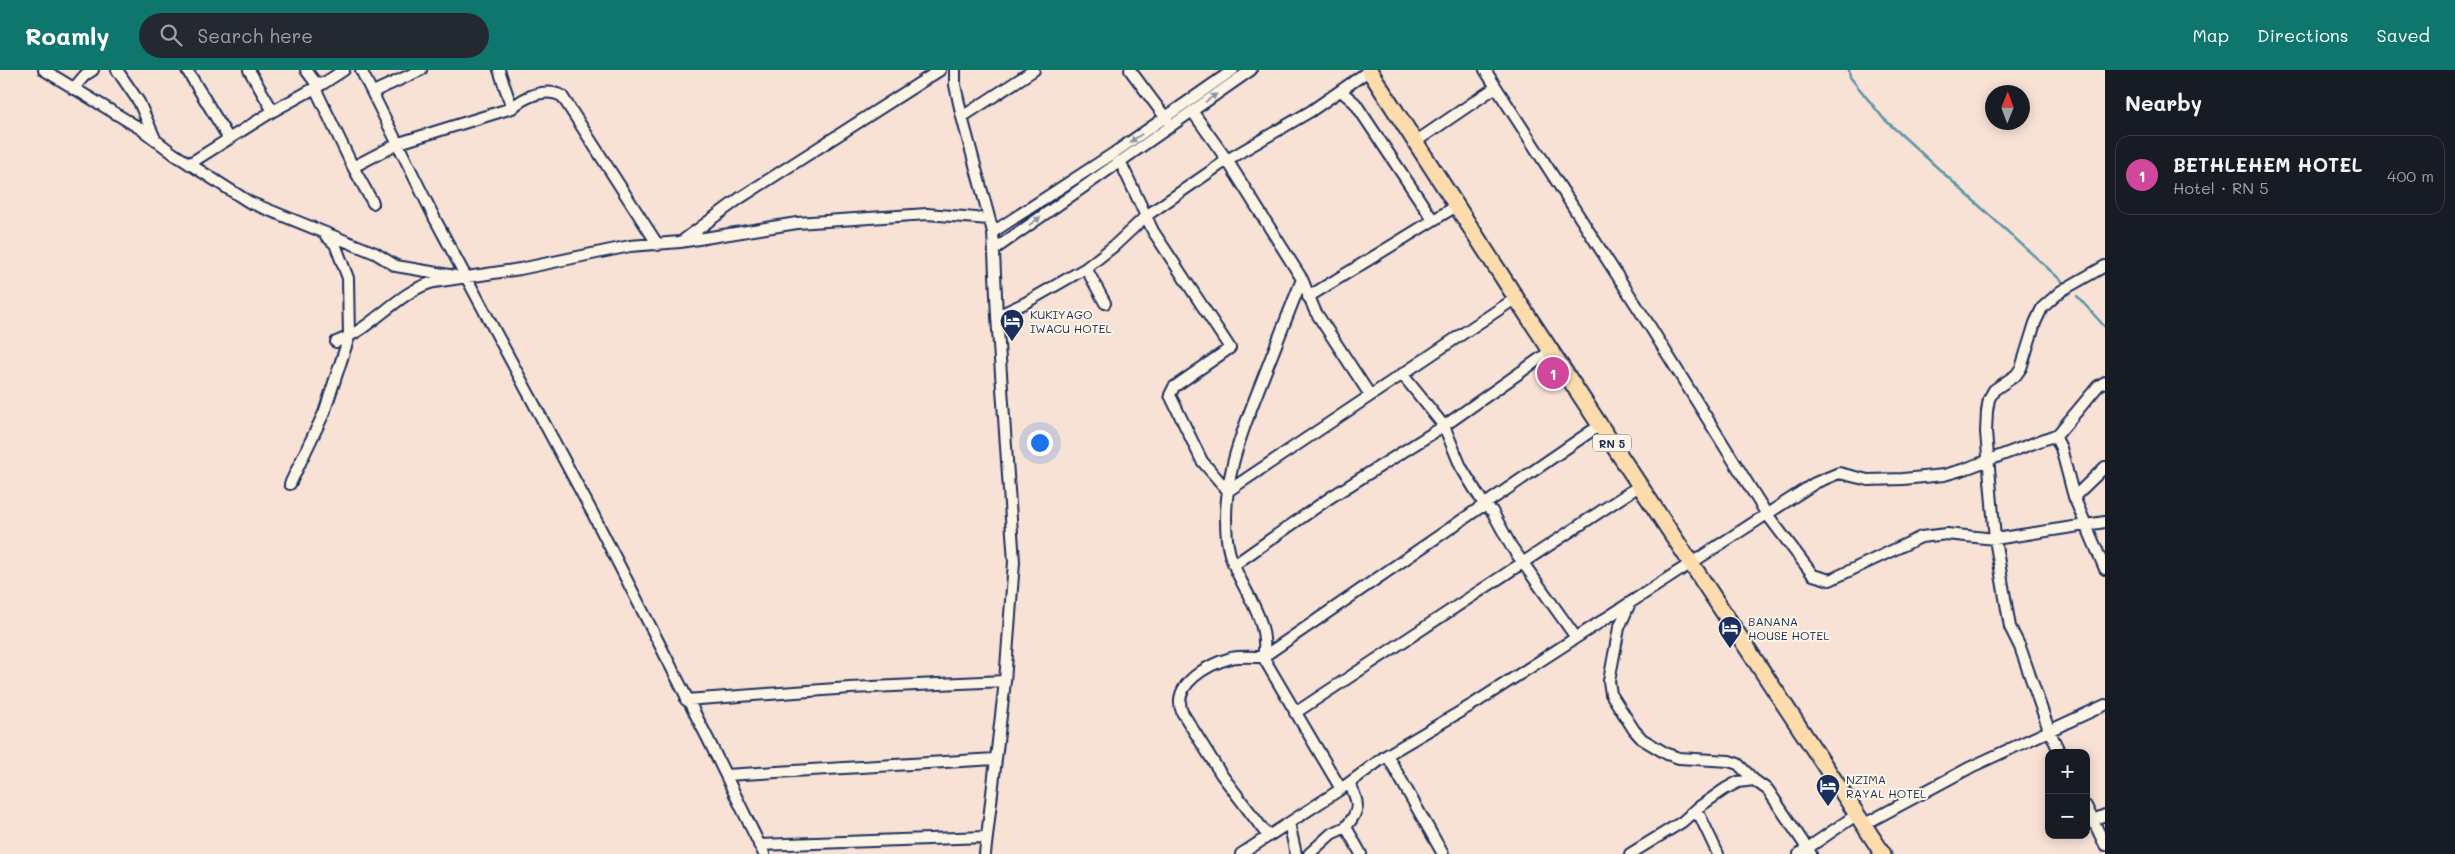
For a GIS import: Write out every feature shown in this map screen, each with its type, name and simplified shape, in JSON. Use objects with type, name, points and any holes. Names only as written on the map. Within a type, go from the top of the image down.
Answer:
[{"type":"main road","name":"RN 5","points":[[1370,70],[1639,486],[1883,854]]},
{"type":"street","points":[[44,70],[249,202],[375,253],[396,266],[465,277]]},
{"type":"street","points":[[73,89],[85,75],[93,70]]},
{"type":"street","points":[[117,70],[142,109],[156,141]]},
{"type":"street","points":[[187,70],[229,139]]},
{"type":"street","points":[[249,70],[273,111]]},
{"type":"street","points":[[306,70],[320,86],[353,167],[373,203]]},
{"type":"street","points":[[189,164],[273,111],[320,86],[344,70]]},
{"type":"street","points":[[362,70],[400,143],[465,277],[593,514],[686,700],[726,775],[761,850],[986,837]]},
{"type":"street","points":[[372,92],[421,70]]},
{"type":"street","points":[[499,70],[512,108]]},
{"type":"street","points":[[680,242],[740,198],[940,70]]},
{"type":"street","points":[[955,70],[955,85],[962,117],[993,232],[1014,562],[1005,681],[985,854]]},
{"type":"street","points":[[962,117],[1034,70]]},
{"type":"street","points":[[1130,70],[1168,122]]},
{"type":"street","points":[[995,249],[1120,161],[1233,70]]},
{"type":"street","points":[[993,232],[1168,122],[1192,111],[1251,70]]},
{"type":"street","points":[[997,316],[1041,295],[1086,268],[1114,246],[1146,216],[1227,160],[1341,91],[1370,70]]},
{"type":"street","points":[[1485,70],[1651,328],[1766,513],[1813,575],[1830,580],[1842,576],[1921,537],[1947,534],[1995,539],[2105,522]]},
{"type":"street","points":[[1415,142],[1496,88]]},
{"type":"street","points":[[1341,91],[1355,103],[1433,220]]},
{"type":"street","points":[[353,167],[400,143],[512,108],[521,100],[545,92],[555,93],[562,96],[658,245]]},
{"type":"street","points":[[1192,111],[1227,160],[1302,279],[1308,297],[1370,395]]},
{"type":"street","points":[[1120,161],[1146,216],[1230,348],[1174,387],[1170,395],[1202,461],[1228,491]]},
{"type":"street","points":[[1308,297],[1458,205]]},
{"type":"street","points":[[336,342],[349,337],[426,284],[520,269],[630,246],[680,242],[797,223],[927,214],[990,219]]},
{"type":"street","points":[[290,484],[324,413],[349,337],[348,278],[335,244],[324,233]]},
{"type":"street","points":[[2058,749],[2049,730],[2020,646],[2010,627],[1995,539],[1990,458],[1986,432],[1989,399],[1994,390],[2016,375],[2021,368],[2035,323],[2042,308],[2061,291],[2105,266]]},
{"type":"street","points":[[1086,268],[1105,303]]},
{"type":"street","points":[[1302,279],[1236,445],[1228,491],[1228,542],[1234,565],[1266,637],[1263,657],[1295,713],[1358,803],[1356,815],[1346,827],[1331,834],[1309,854]]},
{"type":"street","points":[[1228,491],[1516,298]]},
{"type":"street","points":[[1234,565],[1331,497],[1444,426],[1552,350]]},
{"type":"street","points":[[1402,374],[1444,426],[1461,467],[1485,506],[1492,511],[1522,562],[1575,636]]},
{"type":"street","points":[[1241,854],[1345,786],[1387,755],[1475,702],[1814,483],[1838,473],[1868,480],[1929,477],[1965,469],[2058,434],[2098,386],[2105,382]]},
{"type":"street","points":[[1268,836],[1221,774],[1178,703],[1182,691],[1194,676],[1214,664],[1234,658],[1263,657],[1485,506],[1600,425]]},
{"type":"street","points":[[2051,436],[2056,438],[2061,448],[2074,497],[2105,570]]},
{"type":"street","points":[[2074,497],[2105,467]]},
{"type":"street","points":[[1295,713],[1639,486]]},
{"type":"street","points":[[1630,603],[1619,628],[1609,681],[1611,694],[1634,730],[1642,739],[1666,754],[1679,758],[1728,761],[1738,764],[1754,780],[1768,790],[1806,852],[1860,820],[1971,766],[2105,705]]},
{"type":"street","points":[[686,700],[850,688],[1005,681]]},
{"type":"street","points":[[1387,755],[1443,854]]},
{"type":"street","points":[[726,775],[996,759]]},
{"type":"street","points":[[1630,854],[1696,815],[1701,805],[1738,782],[1754,780]]},
{"type":"street","points":[[2090,814],[2105,845]]},
{"type":"street","points":[[2093,820],[2105,814]]},
{"type":"street","points":[[1696,815],[1718,854]]},
{"type":"street","points":[[1289,823],[1296,854]]},
{"type":"street","points":[[1346,827],[1361,854]]},
{"type":"waterway","points":[[1849,70],[1850,77],[1883,118],[2065,284]]},
{"type":"waterway","points":[[2077,296],[2105,327]]},
{"type":"place","name":"KUKIYAGO IWACU HOTEL","points":[[1012,342]]},
{"type":"place","name":"BETHLEHEM HOTEL","points":[[1553,373]]},
{"type":"place","name":"BANANA HOUSE HOTEL","points":[[1730,649]]},
{"type":"place","name":"NZIMA RAYAL HOTEL","points":[[1828,807]]}]
